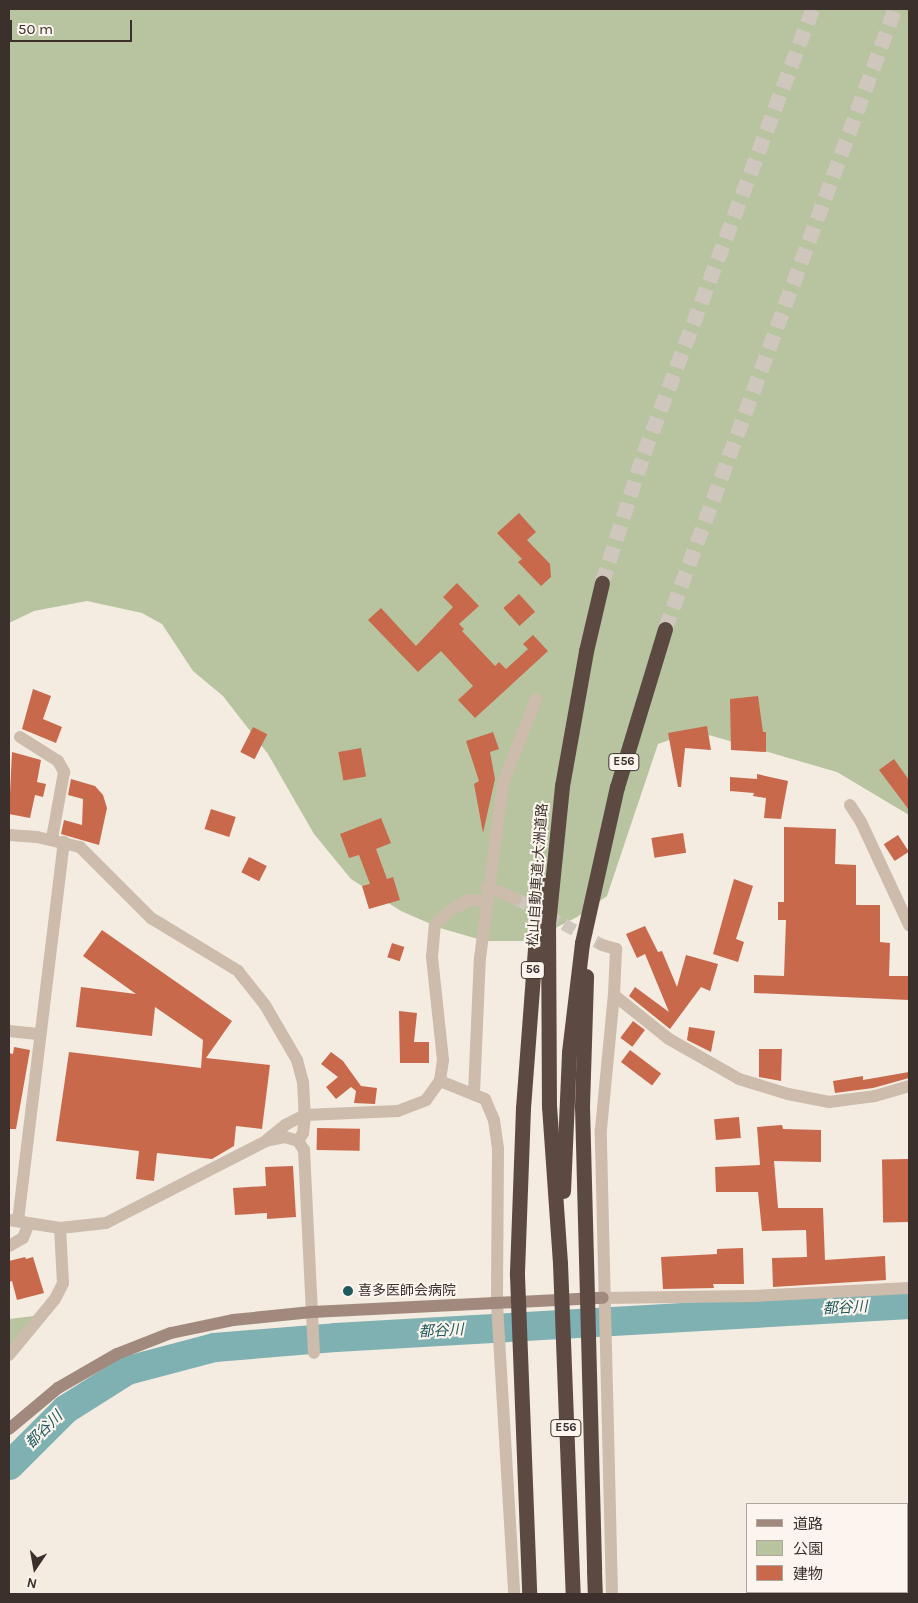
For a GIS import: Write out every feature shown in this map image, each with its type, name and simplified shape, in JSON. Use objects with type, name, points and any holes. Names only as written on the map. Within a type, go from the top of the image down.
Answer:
[{"type":"highway","name":"松山自動車道;大洲道路","points":[[573,1594],[560,1263],[549,1107],[548,924],[555,834],[586,650],[602,583]]},
{"type":"highway","name":"E56","points":[[574,1107],[591,897],[616,787],[665,629]]},
{"type":"highway","name":"56","points":[[529,1594],[517,1275],[523,1108],[538,909],[555,834]]},
{"type":"highway","name":"松山自動車道;大洲道路","points":[[560,1263],[574,1107]]},
{"type":"highway","points":[[574,1107],[595,1594]]},
{"type":"street","points":[[474,1093],[487,887],[503,783],[536,699]]},
{"type":"street","points":[[9,1246],[23,1238],[19,1221],[40,1034],[64,772],[58,761],[20,737]]},
{"type":"street","points":[[850,806],[861,822],[909,925]]},
{"type":"street","points":[[9,835],[58,840],[80,847],[151,918],[238,971],[265,1005],[297,1060],[303,1082],[305,1115],[303,1133],[298,1141]]},
{"type":"street","points":[[487,887],[516,899]]},
{"type":"street","points":[[19,1221],[60,1228],[106,1223],[121,1218],[266,1140],[285,1125],[305,1115],[398,1111],[426,1100],[440,1082],[444,1060],[432,957],[435,926],[448,912],[469,900],[486,901]]},
{"type":"street","points":[[602,945],[616,949],[614,995],[601,1129],[603,1298],[612,1594]]},
{"type":"street","points":[[614,995],[669,1039],[700,1059],[739,1079],[788,1094],[829,1102],[875,1096],[909,1086]]},
{"type":"street","points":[[9,1031],[40,1034]]},
{"type":"street","points":[[440,1082],[474,1093],[485,1099],[494,1120],[498,1149],[496,1304],[514,1594]]},
{"type":"street","points":[[266,1140],[285,1137],[298,1141],[304,1150],[314,1353]]},
{"type":"street","points":[[9,1355],[55,1299],[62,1283],[60,1228]]},
{"type":"street","points":[[9,1429],[58,1388],[135,1347],[171,1333],[234,1320],[312,1318],[603,1298],[753,1296],[909,1288]]},
{"type":"green space","points":[[9,9],[909,9],[909,815],[837,772],[695,731],[658,744],[607,896],[577,917],[530,941],[485,941],[440,928],[401,911],[351,879],[314,834],[268,754],[223,696],[193,671],[162,624],[142,613],[87,601],[34,611],[9,623]]},
{"type":"green space","points":[[34,1316],[10,1346],[9,1319]]},
{"type":"building","points":[[519,513],[536,532],[527,540],[550,564],[551,577],[541,586],[518,562],[522,559],[497,533]]},
{"type":"building","points":[[457,583],[479,606],[459,624],[464,629],[462,631],[495,666],[499,662],[506,669],[528,649],[523,644],[533,635],[548,651],[475,718],[458,700],[473,686],[441,651],[418,672],[368,620],[381,608],[416,646],[453,607],[443,597]]},
{"type":"building","points":[[519,594],[535,612],[519,626],[503,608]]},
{"type":"building","points":[[33,689],[51,696],[43,719],[62,727],[56,743],[22,729]]},
{"type":"building","points":[[758,696],[763,732],[766,732],[766,752],[731,750],[730,699]]},
{"type":"building","points":[[707,726],[711,750],[685,748],[681,787],[678,787],[668,733]]},
{"type":"building","points":[[253,727],[267,734],[255,759],[240,752]]},
{"type":"building","points":[[493,732],[499,749],[490,752],[495,779],[483,833],[474,784],[479,781],[466,741]]},
{"type":"building","points":[[361,748],[366,777],[343,781],[338,752]]},
{"type":"building","points":[[12,752],[41,760],[37,782],[46,784],[43,797],[35,795],[30,818],[9,814]]},
{"type":"building","points":[[894,759],[909,780],[909,810],[879,770]]},
{"type":"building","points":[[757,774],[788,781],[781,819],[764,818],[766,798],[753,796],[754,793],[730,791],[730,777],[757,779]]},
{"type":"building","points":[[71,779],[95,786],[103,795],[107,808],[99,845],[61,834],[64,820],[82,825],[83,799],[68,795]]},
{"type":"building","points":[[211,809],[236,817],[229,837],[205,829]]},
{"type":"building","points":[[381,818],[391,843],[376,849],[387,879],[393,877],[400,900],[369,909],[362,886],[370,884],[359,855],[349,858],[340,834]]},
{"type":"building","points":[[784,827],[836,829],[835,864],[856,865],[856,905],[880,905],[880,942],[890,943],[889,976],[909,976],[909,1000],[754,993],[754,975],[784,976],[786,920],[778,920],[778,902],[784,902]]},
{"type":"building","points":[[683,833],[686,853],[655,858],[651,838]]},
{"type":"building","points":[[898,835],[909,852],[895,861],[884,844]]},
{"type":"building","points":[[249,857],[267,866],[259,881],[241,872]]},
{"type":"building","points":[[734,879],[753,886],[736,939],[744,942],[738,962],[713,954]]},
{"type":"building","points":[[645,926],[658,952],[662,951],[677,987],[686,955],[718,964],[710,991],[701,987],[670,1029],[629,996],[635,987],[669,1012],[645,954],[637,958],[626,934]]},
{"type":"building","points":[[102,930],[232,1021],[206,1058],[270,1065],[262,1129],[236,1126],[234,1146],[212,1159],[157,1153],[154,1181],[136,1179],[139,1151],[56,1141],[69,1052],[201,1068],[203,1040],[155,1007],[152,1036],[76,1027],[81,987],[136,994],[83,956]]},
{"type":"building","points":[[392,943],[404,947],[400,961],[387,957]]},
{"type":"building","points":[[399,1011],[417,1013],[414,1042],[429,1042],[429,1063],[400,1063]]},
{"type":"building","points":[[633,1021],[645,1030],[632,1047],[620,1038]]},
{"type":"building","points":[[689,1027],[715,1031],[711,1052],[687,1040]]},
{"type":"building","points":[[14,1047],[30,1050],[16,1129],[9,1129],[9,1053],[13,1054]]},
{"type":"building","points":[[759,1049],[782,1049],[781,1081],[759,1077]]},
{"type":"building","points":[[630,1050],[661,1073],[652,1085],[621,1062]]},
{"type":"building","points":[[331,1052],[343,1061],[361,1086],[377,1088],[375,1104],[354,1103],[356,1091],[351,1087],[336,1099],[326,1087],[338,1077],[321,1064]]},
{"type":"building","points":[[909,1072],[909,1078],[873,1088],[835,1093],[833,1081],[863,1076],[863,1080]]},
{"type":"building","points":[[739,1117],[741,1138],[716,1140],[714,1119]]},
{"type":"building","points":[[782,1125],[783,1129],[821,1130],[821,1162],[774,1161],[778,1208],[823,1208],[825,1260],[885,1256],[886,1280],[773,1287],[772,1258],[807,1257],[806,1230],[762,1231],[758,1192],[716,1192],[715,1167],[760,1165],[757,1127]]},
{"type":"building","points":[[317,1128],[360,1129],[360,1151],[317,1150]]},
{"type":"building","points":[[882,1159],[908,1159],[909,1222],[883,1222]]},
{"type":"building","points":[[293,1166],[296,1217],[267,1219],[267,1213],[235,1215],[233,1188],[266,1186],[265,1167]]},
{"type":"building","points":[[743,1248],[744,1284],[713,1284],[714,1288],[663,1289],[661,1257],[717,1254],[717,1249]]},
{"type":"building","points":[[25,1257],[26,1259],[33,1257],[44,1293],[17,1300],[12,1281],[9,1282],[9,1261]]},
{"type":"waterway","name":"都谷川","points":[[9,1465],[65,1409],[127,1370],[214,1347],[335,1337],[909,1304]]},
{"type":"tunnel","points":[[602,583],[644,453],[813,9]]},
{"type":"tunnel","points":[[665,629],[895,9]]},
{"type":"tunnel","points":[[516,899],[602,945]]},
{"type":"place","name":"喜多医師会病院","points":[[348,1291]]}]
